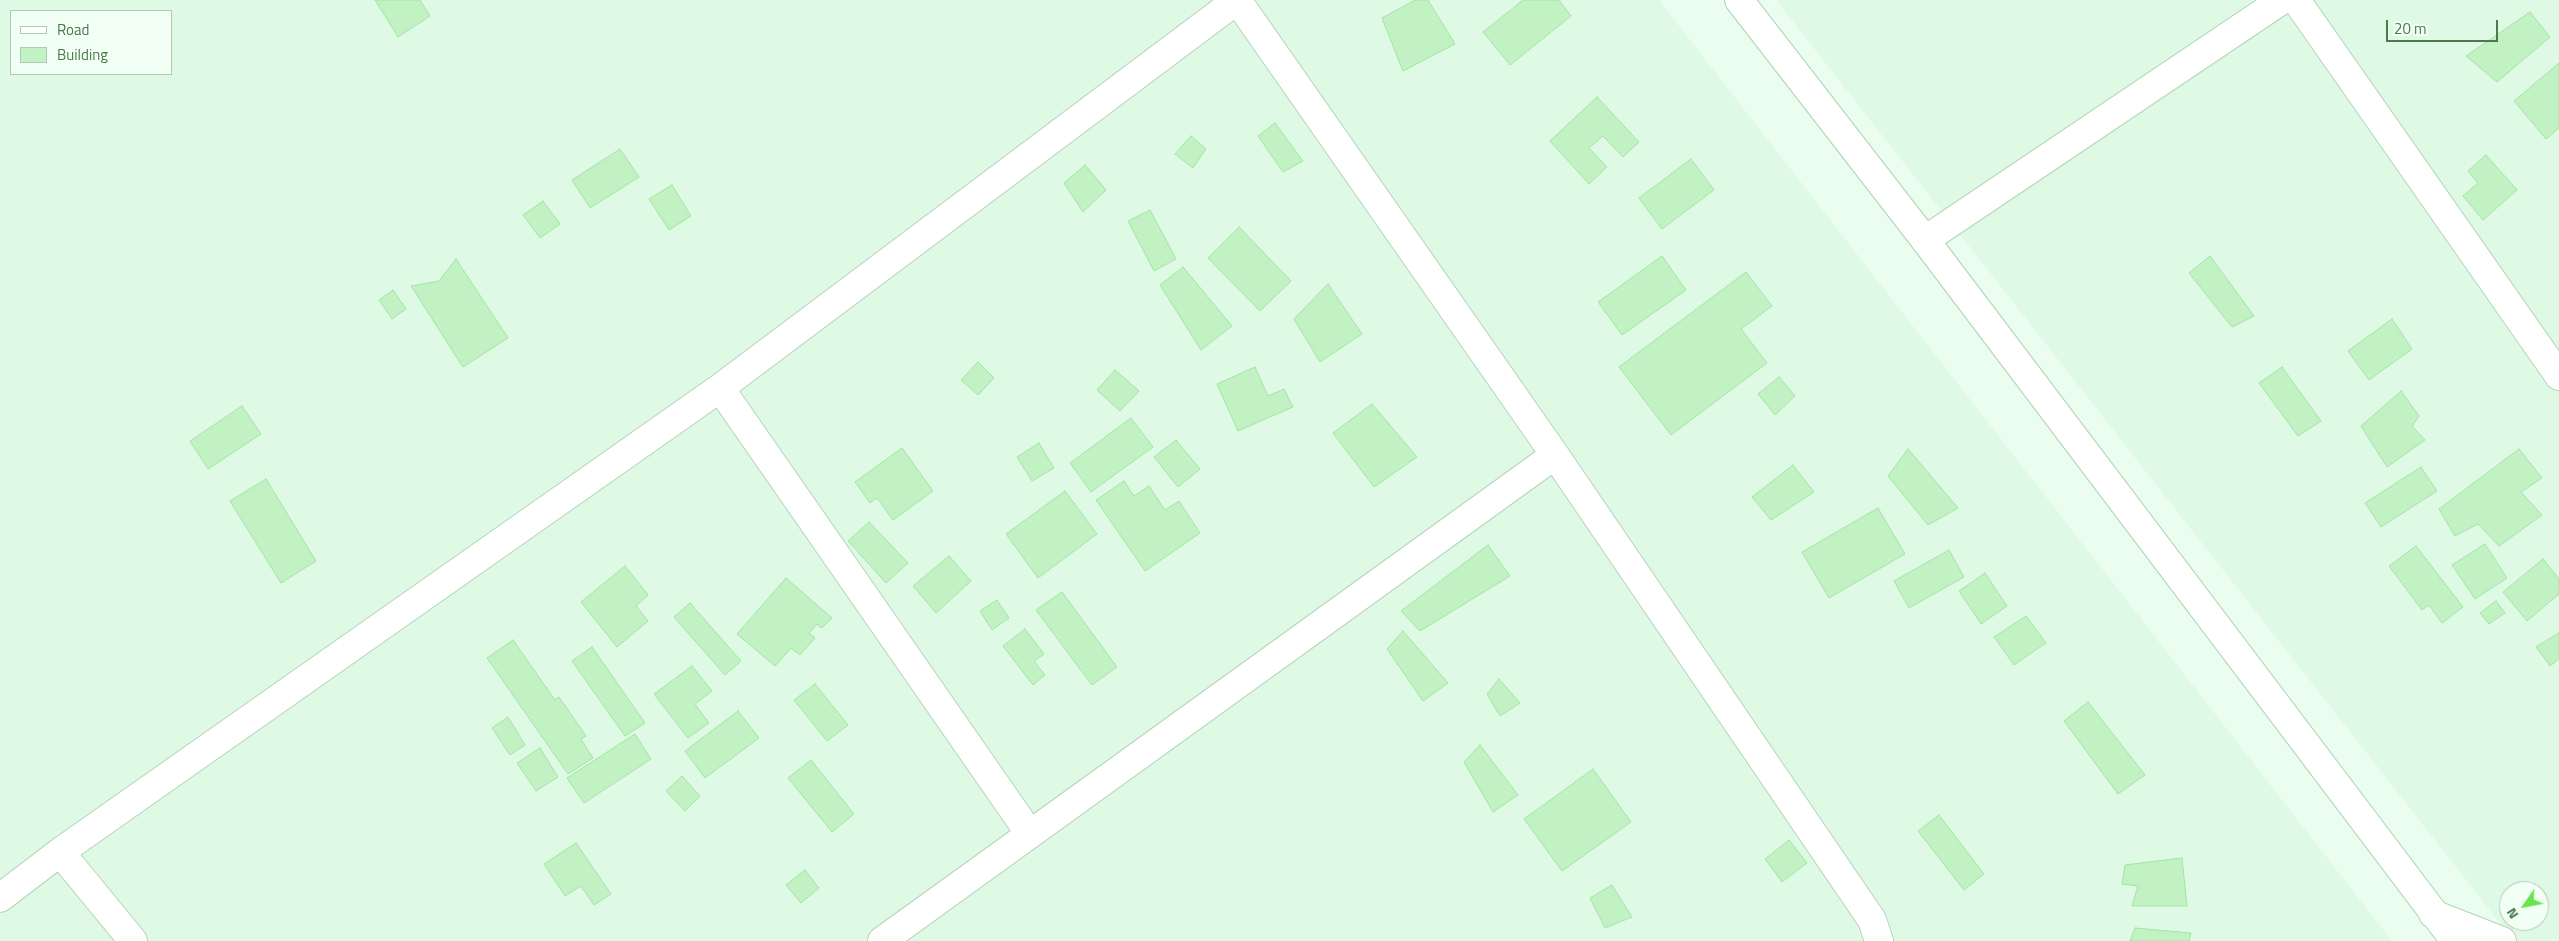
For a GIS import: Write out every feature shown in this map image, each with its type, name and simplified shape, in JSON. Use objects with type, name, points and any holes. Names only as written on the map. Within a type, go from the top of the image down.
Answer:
[{"type":"street","points":[[0,898],[60,852],[720,388],[1237,0],[1555,455],[1866,912],[1879,941]]},
{"type":"street","points":[[1739,0],[1925,240],[2455,941]]},
{"type":"street","points":[[1925,240],[2282,0]]},
{"type":"street","points":[[2296,0],[2559,376]]},
{"type":"street","points":[[720,388],[1030,834]]},
{"type":"street","points":[[882,941],[1555,455]]},
{"type":"street","points":[[60,852],[132,941]]},
{"type":"street","points":[[2433,914],[2502,941]]},
{"type":"shaded area","points":[[0,0],[1659,0],[2392,941],[0,941]]},
{"type":"shaded area","points":[[1776,0],[2559,0],[2559,941],[2514,941],[2506,931],[2549,931],[2549,881],[2499,881],[2499,922]]},
{"type":"building","points":[[375,0],[420,0],[430,16],[398,37]]},
{"type":"building","points":[[1415,0],[1428,0],[1455,44],[1403,71],[1382,18]]},
{"type":"building","points":[[1523,0],[1559,0],[1571,16],[1510,65],[1483,32]]},
{"type":"building","points":[[2530,12],[2550,37],[2497,82],[2466,56]]},
{"type":"building","points":[[2559,63],[2559,128],[2546,139],[2514,101]]},
{"type":"building","points":[[1597,97],[1639,142],[1623,157],[1603,136],[1589,148],[1607,167],[1589,184],[1550,141]]},
{"type":"building","points":[[1275,123],[1303,161],[1283,172],[1258,136]]},
{"type":"building","points":[[1191,136],[1206,149],[1193,168],[1175,154]]},
{"type":"building","points":[[620,149],[639,177],[590,208],[572,180]]},
{"type":"building","points":[[2486,155],[2517,190],[2483,220],[2463,196],[2478,183],[2468,171]]},
{"type":"building","points":[[1691,159],[1714,190],[1662,229],[1639,198]]},
{"type":"building","points":[[1085,165],[1106,190],[1083,212],[1064,183]]},
{"type":"building","points":[[672,185],[691,216],[669,230],[649,199]]},
{"type":"building","points":[[543,201],[560,224],[540,238],[523,215]]},
{"type":"building","points":[[1150,210],[1176,259],[1154,271],[1128,221]]},
{"type":"building","points":[[1239,227],[1291,281],[1260,311],[1208,258]]},
{"type":"building","points":[[1662,256],[1686,290],[1622,335],[1598,302]]},
{"type":"building","points":[[2210,256],[2254,316],[2232,327],[2189,273]]},
{"type":"building","points":[[456,259],[508,338],[463,367],[411,286],[439,281]]},
{"type":"building","points":[[1183,267],[1232,326],[1201,350],[1160,285]]},
{"type":"building","points":[[1746,272],[1772,306],[1741,329],[1767,363],[1671,435],[1619,367]]},
{"type":"building","points":[[1328,284],[1362,334],[1320,362],[1294,319]]},
{"type":"building","points":[[393,290],[406,309],[392,319],[379,300]]},
{"type":"building","points":[[2392,319],[2412,349],[2369,380],[2348,351]]},
{"type":"building","points":[[978,362],[994,378],[978,395],[961,380]]},
{"type":"building","points":[[1255,367],[1268,396],[1284,389],[1293,407],[1238,431],[1217,384]]},
{"type":"building","points":[[2282,367],[2321,421],[2298,436],[2259,383]]},
{"type":"building","points":[[1115,370],[1139,391],[1120,411],[1097,390]]},
{"type":"building","points":[[1779,377],[1795,396],[1775,415],[1758,394]]},
{"type":"building","points":[[2401,391],[2419,416],[2412,426],[2425,440],[2387,467],[2361,426]]},
{"type":"building","points":[[1372,404],[1417,457],[1374,487],[1333,433]]},
{"type":"building","points":[[242,406],[261,434],[208,469],[190,441]]},
{"type":"building","points":[[1131,418],[1153,447],[1091,492],[1070,463]]},
{"type":"building","points":[[1176,440],[1200,469],[1178,487],[1154,457]]},
{"type":"building","points":[[1039,443],[1054,468],[1032,481],[1017,457]]},
{"type":"building","points":[[902,448],[933,491],[893,520],[877,498],[870,503],[855,482]]},
{"type":"building","points":[[1908,449],[1958,508],[1928,525],[1888,476]]},
{"type":"building","points":[[2519,449],[2542,478],[2521,492],[2542,515],[2499,546],[2478,524],[2455,536],[2439,509]]},
{"type":"building","points":[[1793,465],[1814,492],[1771,520],[1752,497]]},
{"type":"building","points":[[2421,467],[2437,491],[2381,527],[2365,503]]},
{"type":"building","points":[[266,479],[316,561],[281,583],[230,501]]},
{"type":"building","points":[[1124,481],[1134,496],[1149,486],[1165,510],[1179,501],[1200,533],[1145,571],[1096,500]]},
{"type":"building","points":[[1065,491],[1097,534],[1038,578],[1006,534]]},
{"type":"building","points":[[1878,508],[1905,554],[1829,598],[1802,552]]},
{"type":"building","points":[[869,522],[908,563],[886,583],[848,541]]},
{"type":"building","points":[[2485,544],[2507,578],[2475,599],[2452,565]]},
{"type":"building","points":[[1488,545],[1510,576],[1420,631],[1401,611]]},
{"type":"building","points":[[2416,546],[2463,607],[2442,623],[2429,605],[2422,610],[2389,566]]},
{"type":"building","points":[[1949,550],[1964,577],[1909,608],[1894,581]]},
{"type":"building","points":[[949,556],[971,581],[936,613],[913,586]]},
{"type":"building","points":[[2543,559],[2559,579],[2559,594],[2527,621],[2503,592]]},
{"type":"building","points":[[625,566],[648,595],[636,606],[648,621],[617,647],[581,602]]},
{"type":"building","points":[[1985,573],[2007,606],[1981,624],[1959,591]]},
{"type":"building","points":[[786,578],[832,618],[822,628],[817,624],[809,633],[815,638],[800,655],[791,648],[775,666],[737,634]]},
{"type":"building","points":[[1062,592],[1117,667],[1092,685],[1036,610]]},
{"type":"building","points":[[997,600],[1009,618],[992,630],[980,611]]},
{"type":"building","points":[[2496,601],[2505,613],[2489,624],[2480,613]]},
{"type":"building","points":[[690,603],[741,661],[725,675],[674,617]]},
{"type":"building","points":[[2026,616],[2046,643],[2014,665],[1994,637]]},
{"type":"building","points":[[1025,629],[1044,654],[1034,661],[1045,675],[1033,685],[1003,646]]},
{"type":"building","points":[[1403,631],[1448,683],[1423,701],[1387,649]]},
{"type":"building","points":[[2559,633],[2559,659],[2550,666],[2536,647]]},
{"type":"building","points":[[513,640],[555,700],[559,697],[586,736],[581,739],[593,758],[568,774],[487,658]]},
{"type":"building","points":[[592,647],[645,723],[625,736],[572,661]]},
{"type":"building","points":[[692,666],[712,691],[695,704],[709,723],[688,738],[654,694]]},
{"type":"building","points":[[1499,679],[1520,703],[1500,716],[1487,694]]},
{"type":"building","points":[[815,684],[848,725],[827,741],[794,700]]},
{"type":"building","points":[[2088,702],[2145,775],[2118,794],[2064,721]]},
{"type":"building","points":[[738,711],[759,738],[705,778],[685,751]]},
{"type":"building","points":[[508,717],[525,745],[510,755],[492,728]]},
{"type":"building","points":[[635,734],[651,759],[584,803],[567,778]]},
{"type":"building","points":[[1480,745],[1518,795],[1493,812],[1464,762]]},
{"type":"building","points":[[540,748],[558,777],[536,791],[517,763]]},
{"type":"building","points":[[811,760],[854,814],[832,832],[788,778]]},
{"type":"building","points":[[1593,769],[1631,822],[1562,871],[1524,819]]},
{"type":"building","points":[[682,776],[700,796],[685,811],[666,791]]},
{"type":"building","points":[[1939,815],[1984,874],[1964,890],[1918,831]]},
{"type":"building","points":[[1789,840],[1807,863],[1782,882],[1765,859]]},
{"type":"building","points":[[576,843],[611,894],[594,905],[581,886],[565,896],[544,864]]},
{"type":"building","points":[[2182,858],[2187,906],[2132,906],[2138,886],[2122,884],[2125,865]]},
{"type":"building","points":[[805,870],[819,888],[801,903],[786,885]]},
{"type":"building","points":[[1612,885],[1632,917],[1605,928],[1590,898]]},
{"type":"building","points":[[2135,928],[2191,933],[2189,941],[2130,941]]}]
